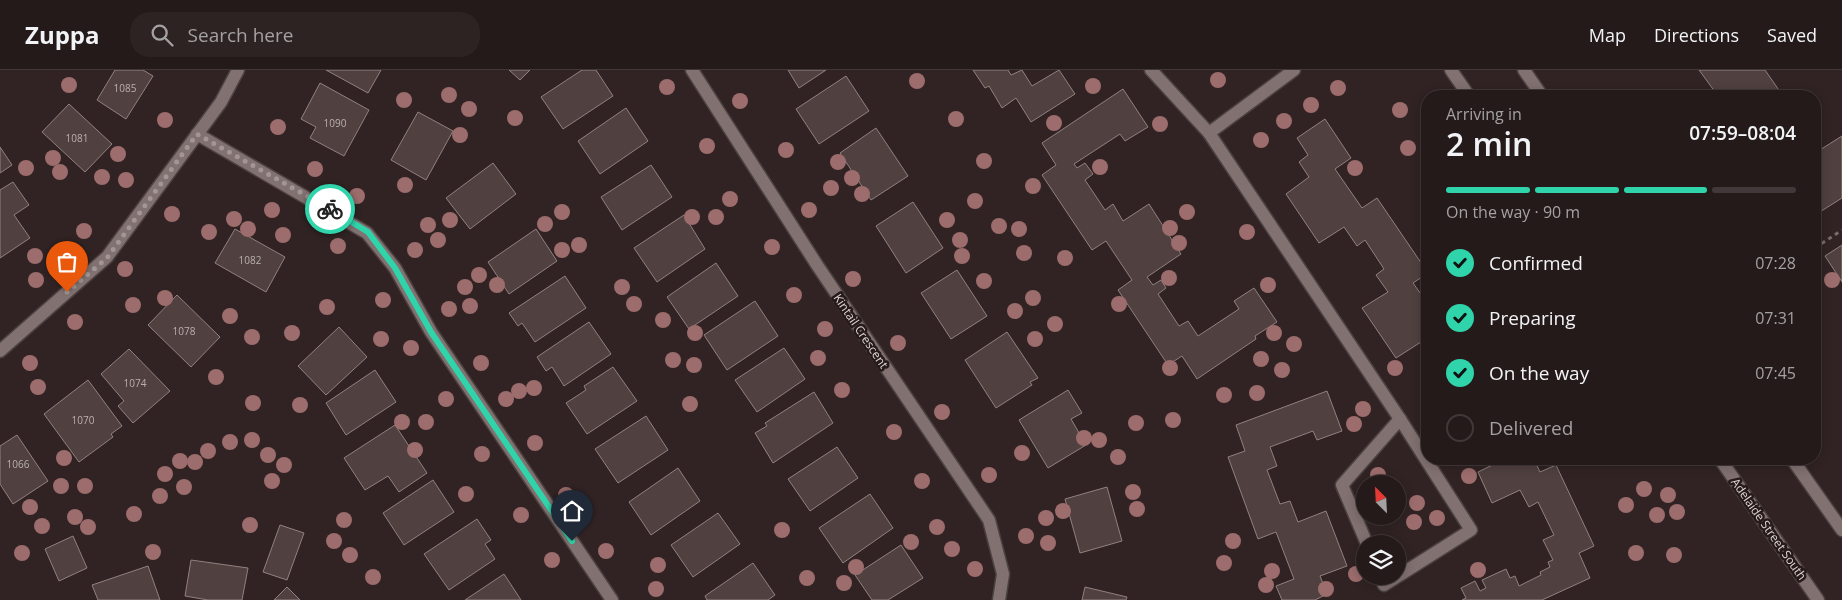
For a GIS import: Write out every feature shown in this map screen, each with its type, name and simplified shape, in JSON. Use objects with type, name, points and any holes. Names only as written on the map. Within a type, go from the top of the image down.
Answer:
[{"type":"street","points":[[0,351],[107,258],[220,102],[238,70]]},
{"type":"street","name":"Kintail Crescent","points":[[692,70],[817,265],[989,520],[1003,574],[1000,600]]},
{"type":"street","points":[[1151,70],[1209,133],[1421,452]]},
{"type":"street","points":[[1209,133],[1294,70]]},
{"type":"street","points":[[1451,70],[1465,90]]},
{"type":"street","points":[[1524,70],[1538,90]]},
{"type":"street","points":[[197,134],[368,232],[395,268],[431,332],[612,600]]},
{"type":"street","points":[[1363,535],[1342,484],[1400,419]]},
{"type":"street","points":[[1406,571],[1471,530],[1429,465]]},
{"type":"street","name":"Adelaide Street South","points":[[1724,465],[1818,600]]},
{"type":"street","points":[[1796,465],[1842,530]]},
{"type":"path","points":[[1821,244],[1842,230]]},
{"type":"building","points":[[115,70],[143,70],[153,76],[126,119],[97,100]]},
{"type":"building","points":[[326,70],[381,70],[368,93]]},
{"type":"building","points":[[509,70],[530,70],[520,80]]},
{"type":"building","points":[[582,70],[596,70],[613,96],[563,129],[541,97]]},
{"type":"building","points":[[788,70],[826,70],[799,88]]},
{"type":"building","points":[[973,70],[1008,70],[1011,75],[1022,70],[1032,86],[1059,70],[1075,94],[1031,122],[1016,98],[1002,108],[989,86],[985,88]]},
{"type":"building","points":[[1699,70],[1765,70],[1779,90],[1714,90]]},
{"type":"building","points":[[846,76],[869,111],[819,144],[796,109]]},
{"type":"building","points":[[320,83],[369,110],[344,156],[310,138],[316,127],[301,119]]},
{"type":"building","points":[[1123,89],[1148,127],[1125,141],[1120,134],[1074,164],[1077,168],[1085,163],[1093,174],[1085,180],[1105,210],[1113,204],[1123,221],[1149,204],[1181,254],[1147,277],[1153,285],[1161,280],[1166,288],[1158,294],[1179,326],[1188,321],[1198,336],[1239,309],[1234,301],[1254,288],[1277,322],[1255,336],[1256,339],[1197,379],[1182,356],[1168,365],[1118,290],[1132,280],[1106,241],[1092,250],[1042,175],[1056,165],[1042,143]]},
{"type":"building","points":[[69,104],[112,144],[85,172],[42,132]]},
{"type":"building","points":[[626,108],[648,141],[600,174],[578,141]]},
{"type":"building","points":[[418,112],[453,131],[426,180],[391,160]]},
{"type":"building","points":[[1325,119],[1351,158],[1335,169],[1362,208],[1377,198],[1421,263],[1421,278],[1413,283],[1421,294],[1421,342],[1396,358],[1362,308],[1388,292],[1376,275],[1384,269],[1365,240],[1357,246],[1344,227],[1319,243],[1286,194],[1309,177],[1299,162],[1308,155],[1297,138]]},
{"type":"building","points":[[876,128],[908,176],[871,200],[840,153]]},
{"type":"building","points":[[1842,136],[1842,198],[1821,211],[1821,149]]},
{"type":"building","points":[[0,147],[12,165],[0,173]]},
{"type":"building","points":[[493,163],[516,194],[470,229],[446,198]]},
{"type":"building","points":[[651,165],[672,197],[622,230],[601,197]]},
{"type":"building","points":[[13,182],[29,205],[14,215],[30,238],[0,258],[0,190]]},
{"type":"building","points":[[913,202],[943,248],[906,273],[876,226]]},
{"type":"building","points":[[684,215],[705,249],[657,282],[634,248]]},
{"type":"building","points":[[235,229],[285,257],[266,292],[215,263]]},
{"type":"building","points":[[536,229],[557,261],[509,294],[488,262]]},
{"type":"building","points":[[1842,245],[1842,282],[1825,256]]},
{"type":"building","points":[[716,263],[738,296],[689,329],[667,297]]},
{"type":"building","points":[[957,270],[987,316],[951,339],[921,293]]},
{"type":"building","points":[[565,276],[586,308],[535,342],[522,323],[518,326],[509,313]]},
{"type":"building","points":[[177,295],[220,337],[191,367],[148,325]]},
{"type":"building","points":[[755,301],[778,336],[727,370],[704,335]]},
{"type":"building","points":[[589,322],[611,354],[564,386],[552,367],[546,371],[537,357]]},
{"type":"building","points":[[339,327],[367,357],[326,395],[298,366]]},
{"type":"building","points":[[1007,332],[1038,378],[1030,382],[1032,385],[996,408],[965,360]]},
{"type":"building","points":[[784,348],[805,379],[757,412],[735,380]]},
{"type":"building","points":[[129,349],[170,391],[133,423],[118,406],[124,401],[101,374]]},
{"type":"building","points":[[613,367],[637,401],[587,434],[566,403],[586,390],[584,386]]},
{"type":"building","points":[[375,370],[396,402],[346,435],[326,403]]},
{"type":"building","points":[[88,380],[122,426],[111,434],[113,437],[79,462],[44,414]]},
{"type":"building","points":[[1068,390],[1082,413],[1071,419],[1086,445],[1048,468],[1019,420]]},
{"type":"building","points":[[1327,391],[1342,431],[1317,440],[1313,431],[1270,447],[1277,466],[1267,470],[1280,504],[1290,501],[1298,522],[1326,511],[1347,566],[1320,576],[1327,594],[1315,600],[1282,600],[1276,586],[1294,579],[1276,532],[1258,539],[1228,457],[1245,451],[1236,425]]},
{"type":"building","points":[[814,392],[833,423],[773,463],[755,433],[767,426],[765,423]]},
{"type":"building","points":[[646,416],[668,450],[618,483],[595,449]]},
{"type":"building","points":[[395,425],[427,473],[399,492],[388,476],[365,490],[344,458]]},
{"type":"building","points":[[17,435],[48,481],[13,504],[0,484],[0,446]]},
{"type":"building","points":[[837,447],[858,478],[810,511],[788,479]]},
{"type":"building","points":[[1493,465],[1537,465],[1540,472],[1556,465],[1594,546],[1579,553],[1590,578],[1542,600],[1462,600],[1466,598],[1461,588],[1475,581],[1480,591],[1486,588],[1482,580],[1506,569],[1510,578],[1515,576],[1519,586],[1541,575],[1540,572],[1550,567],[1548,562],[1553,560],[1543,540],[1554,535],[1538,502],[1529,507],[1520,490],[1492,503],[1478,472]]},
{"type":"building","points":[[678,468],[700,501],[651,535],[629,502]]},
{"type":"building","points":[[433,480],[454,512],[404,545],[383,513]]},
{"type":"building","points":[[1107,487],[1122,541],[1080,553],[1065,499]]},
{"type":"building","points":[[870,494],[893,528],[843,563],[819,528]]},
{"type":"building","points":[[718,513],[740,544],[693,577],[671,545]]},
{"type":"building","points":[[477,519],[491,540],[485,544],[495,559],[449,590],[424,554]]},
{"type":"building","points":[[280,525],[304,533],[287,580],[263,572]]},
{"type":"building","points":[[73,536],[87,568],[59,581],[45,549]]},
{"type":"building","points":[[901,545],[923,578],[888,600],[872,600],[855,575]]},
{"type":"building","points":[[191,560],[248,568],[242,600],[208,600],[185,596]]},
{"type":"building","points":[[753,563],[775,595],[768,600],[707,600],[705,596]]},
{"type":"building","points":[[148,566],[160,600],[98,600],[92,585]]},
{"type":"building","points":[[504,574],[521,600],[465,600]]},
{"type":"building","points":[[287,587],[300,600],[274,600]]},
{"type":"building","points":[[1085,587],[1127,597],[1126,600],[1082,600]]},
{"type":"way so far","points":[[67,292],[107,258],[197,134],[330,209]]},
{"type":"route","points":[[330,209],[368,232],[395,268],[431,332],[572,541]]}]
